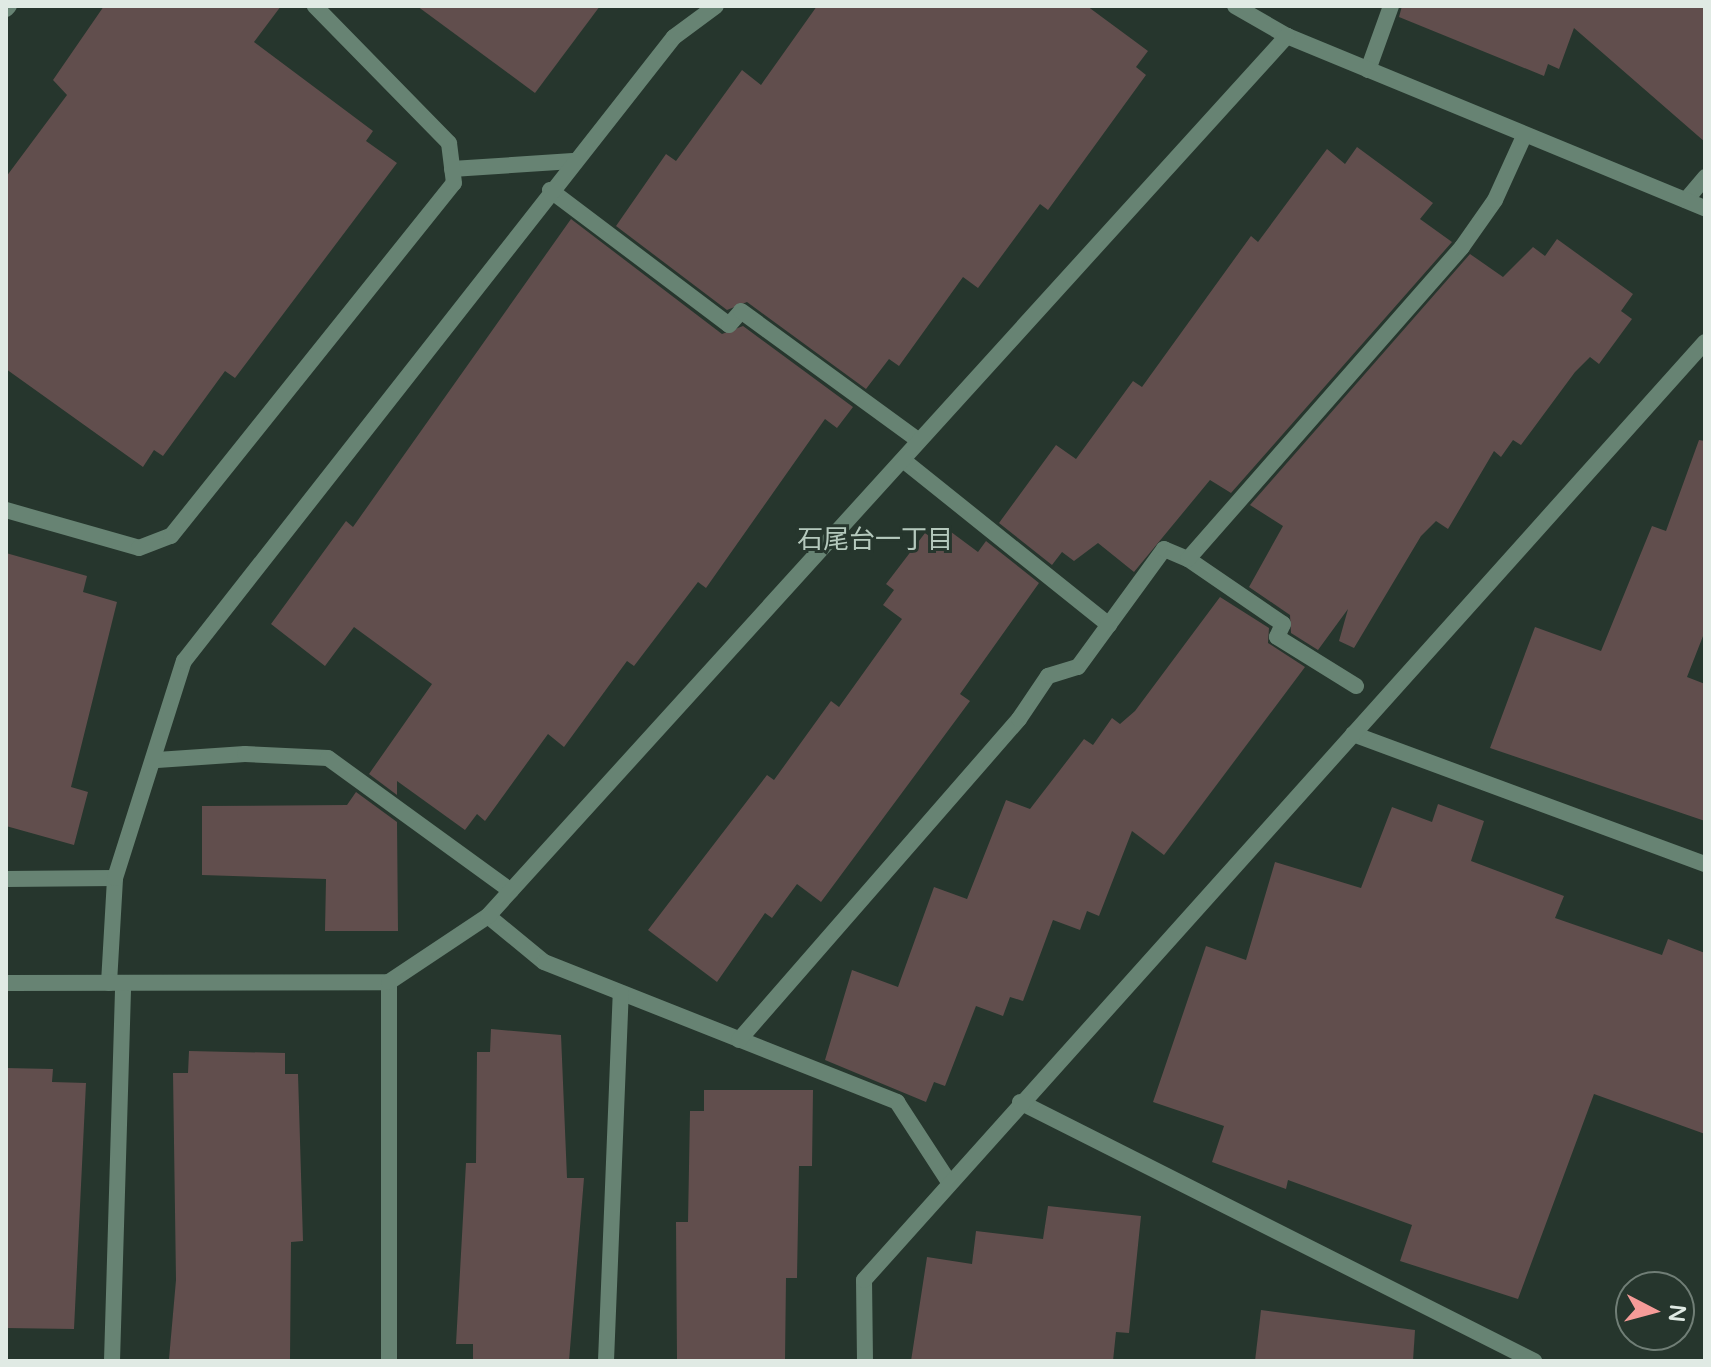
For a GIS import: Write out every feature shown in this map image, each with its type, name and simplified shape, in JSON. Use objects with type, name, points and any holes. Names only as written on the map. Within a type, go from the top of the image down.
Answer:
[{"type":"street","points":[[6,510],[139,548],[171,536],[454,183],[449,143],[315,6]]},
{"type":"street","points":[[112,1361],[115,878],[157,760],[184,661],[573,161],[674,37],[716,6]]},
{"type":"street","points":[[1235,6],[1287,36],[1705,208]]},
{"type":"street","points":[[1368,70],[1391,6]]},
{"type":"street","points":[[6,983],[389,982],[488,916],[1287,36]]},
{"type":"street","points":[[1188,559],[1462,247],[1495,200],[1525,134]]},
{"type":"street","points":[[452,169],[573,161]]},
{"type":"street","points":[[1686,200],[1705,177]]},
{"type":"street","points":[[550,190],[729,325],[741,311],[919,441]]},
{"type":"street","points":[[865,1361],[864,1280],[1020,1102],[1705,342]]},
{"type":"street","points":[[903,460],[1109,625]]},
{"type":"street","points":[[739,1040],[1019,719],[1048,676],[1078,667],[1164,549],[1188,559],[1283,624],[1277,637],[1356,686]]},
{"type":"street","points":[[1353,734],[1705,864]]},
{"type":"street","points":[[157,760],[328,758],[511,891]]},
{"type":"street","points":[[6,879],[115,878]]},
{"type":"street","points":[[488,916],[544,962],[897,1102],[949,1182]]},
{"type":"street","points":[[389,982],[389,1361]]},
{"type":"street","points":[[606,1361],[621,993]]},
{"type":"street","points":[[1020,1102],[1534,1361]]},
{"type":"building","points":[[104,6],[281,6],[254,42],[373,131],[366,141],[397,163],[235,378],[225,371],[163,456],[154,450],[143,467],[6,369],[6,177],[67,95],[53,80]]},
{"type":"building","points":[[417,6],[600,6],[535,93]]},
{"type":"building","points":[[817,6],[1087,6],[1148,51],[1136,67],[1146,75],[1048,210],[1040,204],[978,288],[963,277],[899,366],[889,359],[866,389],[747,302],[727,310],[616,226],[666,154],[676,161],[742,70],[761,85]]},
{"type":"building","points":[[1402,6],[1705,6],[1705,142],[1574,28],[1559,69],[1548,64],[1544,76],[1399,17]]},
{"type":"building","points":[[1357,147],[1433,203],[1420,219],[1452,242],[1231,493],[1210,480],[1134,572],[1098,543],[1074,561],[1062,552],[1052,565],[999,523],[1056,445],[1076,459],[1133,381],[1142,387],[1251,236],[1258,242],[1327,149],[1345,164]]},
{"type":"building","points":[[571,219],[722,334],[743,326],[853,407],[837,428],[825,419],[706,588],[698,582],[634,666],[627,661],[564,747],[548,734],[485,821],[477,814],[465,830],[397,781],[397,795],[369,774],[432,684],[354,627],[325,666],[271,624],[346,521],[353,527]]},
{"type":"building","points":[[1557,239],[1633,294],[1621,311],[1632,319],[1599,364],[1590,357],[1575,372],[1521,445],[1513,440],[1501,457],[1494,451],[1448,529],[1436,521],[1421,536],[1354,648],[1339,641],[1348,609],[1318,650],[1291,633],[1290,615],[1249,587],[1283,526],[1250,505],[1470,254],[1503,277],[1533,247],[1545,256]]},
{"type":"building","points":[[1699,440],[1705,441],[1705,631],[1687,677],[1705,684],[1705,821],[1490,748],[1535,627],[1601,651],[1652,526],[1666,531]]},
{"type":"building","points":[[943,526],[978,552],[986,541],[1039,583],[960,694],[970,701],[821,902],[797,884],[772,918],[765,913],[717,982],[648,930],[767,775],[774,780],[831,701],[839,707],[902,619],[883,605],[894,590],[886,584],[925,533],[933,539]]},
{"type":"building","points":[[6,553],[87,576],[83,592],[117,602],[71,787],[88,792],[74,845],[6,826]]},
{"type":"building","points":[[1220,597],[1269,628],[1268,643],[1305,667],[1164,855],[1132,831],[1099,916],[1087,911],[1080,930],[1053,920],[1023,1001],[1010,997],[1003,1016],[976,1006],[945,1086],[934,1082],[926,1102],[825,1060],[852,970],[898,987],[934,887],[967,899],[1006,800],[1030,809],[1084,739],[1093,745],[1112,718],[1120,724],[1135,711]]},
{"type":"building","points":[[356,792],[397,822],[398,931],[325,931],[326,879],[202,875],[202,806],[347,805]]},
{"type":"building","points":[[1438,804],[1484,821],[1471,861],[1564,896],[1555,918],[1662,955],[1668,939],[1705,953],[1705,1134],[1594,1094],[1518,1299],[1400,1261],[1412,1225],[1288,1180],[1286,1189],[1212,1162],[1224,1126],[1153,1102],[1206,946],[1246,960],[1275,862],[1361,888],[1392,807],[1432,822]]},
{"type":"building","points":[[491,1029],[561,1035],[567,1178],[584,1178],[569,1361],[473,1361],[473,1344],[456,1344],[466,1163],[476,1163],[477,1052],[490,1052]]},
{"type":"building","points":[[189,1051],[285,1053],[285,1074],[298,1074],[303,1241],[291,1242],[290,1361],[169,1359],[176,1280],[173,1073],[188,1073]]},
{"type":"building","points":[[6,1068],[53,1069],[52,1082],[86,1083],[74,1329],[6,1328]]},
{"type":"building","points":[[704,1090],[813,1090],[812,1166],[799,1166],[797,1278],[786,1278],[785,1361],[677,1361],[676,1222],[688,1222],[690,1111],[704,1111]]},
{"type":"building","points":[[1048,1206],[1141,1216],[1129,1333],[1116,1332],[1113,1361],[911,1361],[927,1257],[972,1264],[976,1231],[1043,1239]]},
{"type":"building","points":[[1261,1310],[1415,1330],[1413,1361],[1255,1361]]},
{"type":"district","name":"石尾台一丁目","points":[[875,540]]}]
